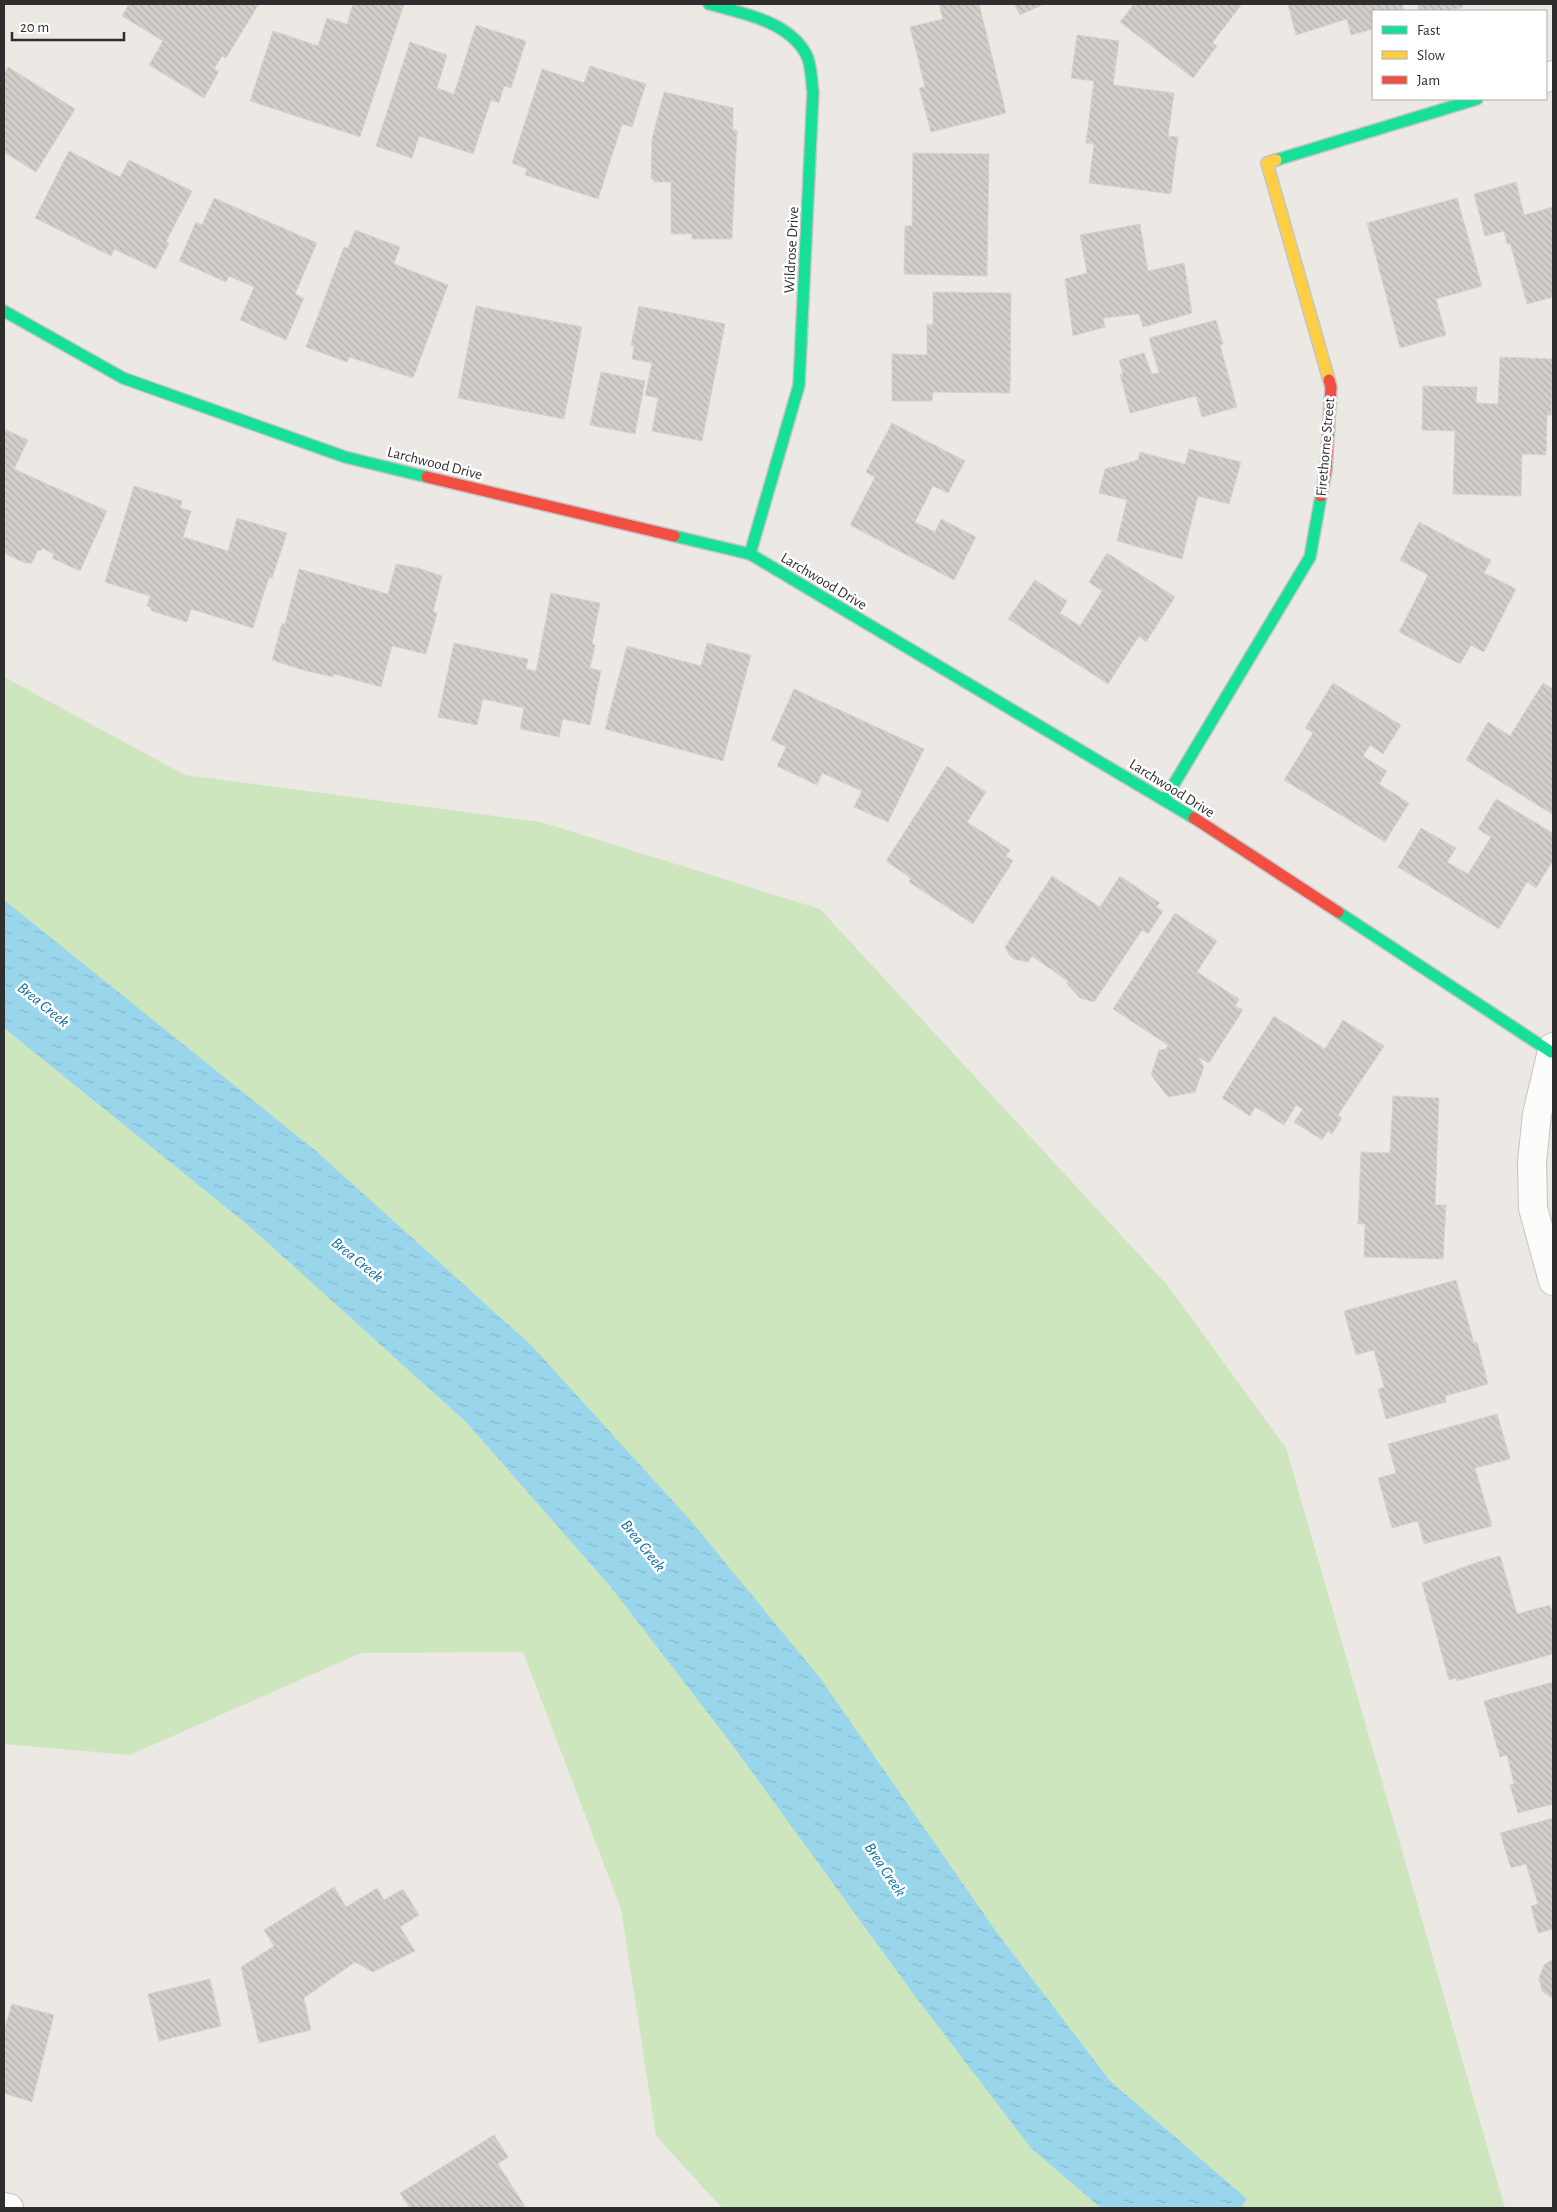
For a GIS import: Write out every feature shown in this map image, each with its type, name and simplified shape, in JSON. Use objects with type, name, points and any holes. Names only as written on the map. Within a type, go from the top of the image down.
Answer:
[{"type":"street","name":"Wildrose Drive","points":[[709,4],[767,23],[790,34],[806,55],[813,92],[799,385],[750,554]]},
{"type":"street","name":"Firethorne Street","points":[[1165,799],[1310,557],[1326,470],[1331,387],[1267,163],[1474,100]]},
{"type":"street","name":"Larchwood Drive","points":[[4,311],[123,378],[345,457],[750,554],[1165,799],[1552,1050]]},
{"type":"street","points":[[1552,1050],[1537,1114],[1532,1162],[1533,1208],[1553,1280]]},
{"type":"street","points":[[4,2207],[9,2208]]},
{"type":"green space","points":[[4,677],[185,775],[541,822],[820,909],[1168,1286],[1286,1448],[1505,2208],[722,2208],[656,2136],[621,1909],[523,1652],[361,1653],[130,1755],[4,1744]]},
{"type":"water","name":"Brea Creek","points":[[4,900],[316,1151],[532,1346],[691,1521],[820,1678],[995,1930],[1110,2081],[1247,2199],[1241,2208],[1101,2208],[1031,2148],[912,1992],[731,1743],[610,1586],[466,1422],[248,1225],[4,1028]]},
{"type":"building","points":[[129,4],[259,4],[226,58],[222,56],[214,69],[219,71],[204,98],[149,65],[163,41],[122,16]]},
{"type":"building","points":[[353,4],[404,4],[360,137],[250,101],[273,31],[318,46],[327,18],[347,24]]},
{"type":"building","points":[[939,4],[979,4],[1006,113],[931,132],[919,88],[925,87],[910,27],[943,19]]},
{"type":"building","points":[[1014,4],[1044,4],[1020,15]]},
{"type":"building","points":[[1134,4],[1242,4],[1212,43],[1217,46],[1193,78],[1120,22]]},
{"type":"building","points":[[1288,4],[1402,4],[1404,10],[1372,10],[1372,29],[1351,35],[1347,19],[1296,35]]},
{"type":"building","points":[[1417,4],[1462,4],[1463,7],[1452,10],[1419,10]]},
{"type":"building","points":[[476,25],[526,41],[511,88],[504,86],[499,103],[491,100],[473,154],[419,136],[412,158],[376,146],[410,42],[447,55],[437,88],[454,94]]},
{"type":"building","points":[[1077,35],[1119,41],[1113,85],[1174,93],[1168,136],[1178,137],[1171,194],[1089,183],[1094,144],[1086,143],[1094,81],[1071,78]]},
{"type":"building","points":[[590,66],[646,84],[632,127],[622,124],[598,199],[525,175],[527,169],[512,163],[542,69],[584,83]]},
{"type":"building","points":[[8,67],[75,109],[36,172],[4,152],[4,73]]},
{"type":"building","points":[[664,92],[733,108],[733,130],[737,130],[732,239],[692,239],[692,234],[671,234],[671,182],[655,182],[651,178],[652,139]]},
{"type":"building","points":[[69,151],[120,177],[129,160],[192,191],[166,242],[169,243],[156,269],[114,249],[111,256],[35,218]]},
{"type":"building","points":[[913,153],[989,154],[987,276],[904,274],[905,226],[912,226]]},
{"type":"building","points":[[1516,182],[1524,215],[1553,207],[1553,297],[1527,304],[1510,243],[1507,244],[1504,231],[1485,236],[1474,194]]},
{"type":"building","points":[[214,198],[317,243],[295,294],[304,298],[286,340],[240,320],[254,287],[229,276],[226,282],[179,261],[196,222],[202,225]]},
{"type":"building","points":[[1457,198],[1482,286],[1436,299],[1446,335],[1400,348],[1367,223]]},
{"type":"building","points":[[1140,224],[1148,271],[1184,263],[1192,313],[1143,327],[1139,314],[1103,318],[1105,327],[1073,336],[1065,279],[1087,273],[1080,235]]},
{"type":"building","points":[[355,230],[400,247],[394,264],[448,285],[413,378],[349,357],[347,362],[306,347],[344,247],[348,248]]},
{"type":"building","points":[[933,292],[1011,293],[1010,393],[933,392],[932,401],[892,401],[892,354],[927,355],[927,324],[933,325]]},
{"type":"building","points":[[476,306],[582,327],[564,419],[458,398]]},
{"type":"building","points":[[639,306],[725,324],[702,441],[652,431],[658,398],[645,395],[652,363],[632,359],[634,346],[631,345]]},
{"type":"building","points":[[1216,320],[1223,344],[1220,345],[1237,407],[1202,417],[1196,396],[1130,413],[1120,374],[1123,374],[1119,360],[1144,353],[1152,374],[1159,373],[1149,338]]},
{"type":"building","points":[[1500,357],[1553,359],[1551,415],[1547,415],[1546,455],[1522,454],[1521,496],[1453,494],[1455,431],[1422,430],[1423,386],[1477,387],[1476,403],[1498,404]]},
{"type":"building","points":[[601,372],[645,381],[635,434],[590,425]]},
{"type":"building","points":[[892,423],[965,461],[948,493],[933,486],[915,522],[935,532],[941,519],[976,537],[954,580],[850,525],[875,477],[866,472]]},
{"type":"building","points":[[4,429],[28,440],[14,469],[107,511],[80,571],[52,558],[54,554],[42,548],[41,551],[38,550],[32,563],[25,563],[8,555],[4,550]]},
{"type":"building","points":[[1189,449],[1241,462],[1229,504],[1198,496],[1182,559],[1117,541],[1127,500],[1099,493],[1105,469],[1138,460],[1140,452],[1185,464]]},
{"type":"building","points":[[134,486],[182,501],[180,508],[191,511],[183,537],[228,551],[237,518],[287,533],[272,578],[269,577],[253,628],[191,609],[187,622],[152,611],[147,606],[150,596],[105,582]]},
{"type":"building","points":[[1419,522],[1491,560],[1484,573],[1516,589],[1484,652],[1471,645],[1460,664],[1399,632],[1428,575],[1400,560]]},
{"type":"building","points":[[1107,553],[1175,597],[1146,642],[1139,636],[1108,684],[1008,619],[1035,580],[1067,601],[1060,613],[1080,626],[1102,591],[1089,582]]},
{"type":"building","points":[[396,564],[418,568],[442,576],[433,612],[437,613],[426,654],[392,646],[381,687],[334,674],[333,677],[303,670],[272,660],[282,623],[285,624],[299,569],[388,594]]},
{"type":"building","points":[[551,593],[600,603],[592,644],[595,645],[590,668],[601,671],[590,725],[563,719],[559,737],[520,729],[524,708],[483,699],[477,725],[438,717],[454,643],[528,659],[526,669],[536,671]]},
{"type":"building","points":[[707,643],[751,655],[723,761],[605,729],[627,646],[701,666]]},
{"type":"building","points":[[1333,683],[1401,725],[1383,754],[1370,745],[1363,756],[1387,771],[1379,784],[1409,803],[1385,842],[1284,780],[1313,733],[1305,728]]},
{"type":"building","points":[[1543,683],[1553,689],[1553,816],[1466,760],[1488,722],[1510,736]]},
{"type":"building","points":[[794,689],[924,749],[888,822],[854,807],[862,791],[822,773],[817,785],[777,766],[786,747],[771,740]]},
{"type":"building","points":[[947,766],[986,792],[967,822],[1010,850],[1006,856],[1013,861],[973,924],[909,882],[911,878],[886,861]]},
{"type":"building","points":[[1496,799],[1553,833],[1553,860],[1536,888],[1527,882],[1499,929],[1398,867],[1421,828],[1456,848],[1447,862],[1468,874],[1491,837],[1478,829]]},
{"type":"building","points":[[1052,876],[1100,907],[1120,876],[1160,903],[1156,907],[1163,911],[1148,934],[1142,930],[1094,1002],[1080,998],[1067,984],[1068,981],[1032,956],[1028,962],[1014,959],[1009,955],[1005,947]]},
{"type":"building","points":[[1175,913],[1217,941],[1197,972],[1239,999],[1235,1006],[1243,1010],[1209,1063],[1198,1057],[1204,1067],[1195,1092],[1168,1097],[1151,1075],[1159,1050],[1166,1049],[1168,1045],[1113,1009]]},
{"type":"building","points":[[1274,1016],[1325,1049],[1343,1020],[1384,1046],[1338,1115],[1342,1118],[1332,1134],[1328,1131],[1322,1140],[1294,1122],[1303,1109],[1296,1105],[1284,1125],[1255,1107],[1250,1116],[1222,1098]]},
{"type":"building","points":[[1393,1096],[1439,1098],[1435,1205],[1446,1205],[1443,1259],[1364,1257],[1365,1224],[1358,1224],[1361,1152],[1390,1153]]},
{"type":"building","points":[[1456,1280],[1474,1343],[1477,1342],[1488,1384],[1445,1396],[1446,1402],[1386,1419],[1378,1389],[1384,1387],[1374,1350],[1356,1355],[1344,1311]]},
{"type":"building","points":[[1497,1414],[1510,1459],[1475,1468],[1492,1526],[1424,1544],[1418,1521],[1392,1528],[1378,1478],[1396,1473],[1388,1444]]},
{"type":"building","points":[[1500,1556],[1517,1614],[1550,1605],[1553,1616],[1553,1654],[1457,1681],[1456,1678],[1449,1680],[1422,1583],[1472,1564]]},
{"type":"building","points":[[1553,1682],[1553,1804],[1518,1813],[1510,1785],[1514,1784],[1507,1755],[1500,1757],[1484,1701]]},
{"type":"building","points":[[1553,1818],[1553,1929],[1538,1933],[1531,1906],[1538,1904],[1526,1864],[1511,1868],[1500,1833]]},
{"type":"building","points":[[334,1887],[346,1907],[377,1888],[384,1900],[403,1889],[419,1915],[400,1927],[415,1951],[373,1972],[355,1962],[304,1998],[311,2030],[259,2043],[241,1967],[274,1946],[264,1930]]},
{"type":"building","points":[[1553,1959],[1553,1999],[1542,1991],[1539,1978],[1544,1965]]},
{"type":"building","points":[[210,1979],[221,2026],[159,2041],[148,1994]]},
{"type":"building","points":[[12,2004],[54,2015],[32,2102],[4,2093],[4,2029]]},
{"type":"building","points":[[494,2135],[508,2157],[498,2164],[526,2208],[410,2208],[400,2193]]},
{"type":"traffic: fast","points":[[709,4],[763,20],[788,34],[798,43],[808,58],[813,92],[799,385],[750,554]]},
{"type":"traffic: fast","points":[[1276,160],[1474,100]]},
{"type":"traffic: fast","points":[[4,311],[123,378],[345,457],[427,477]]},
{"type":"traffic: fast","points":[[1165,799],[1310,557],[1321,496]]},
{"type":"traffic: fast","points":[[674,536],[750,554],[1194,818]]},
{"type":"traffic: fast","points":[[1338,912],[1551,1052]]},
{"type":"traffic: slow","points":[[1276,160],[1267,163],[1329,380]]},
{"type":"traffic: jam","points":[[1321,496],[1326,470],[1331,387],[1329,380]]},
{"type":"traffic: jam","points":[[427,477],[674,536]]},
{"type":"traffic: jam","points":[[1194,818],[1338,912]]}]
